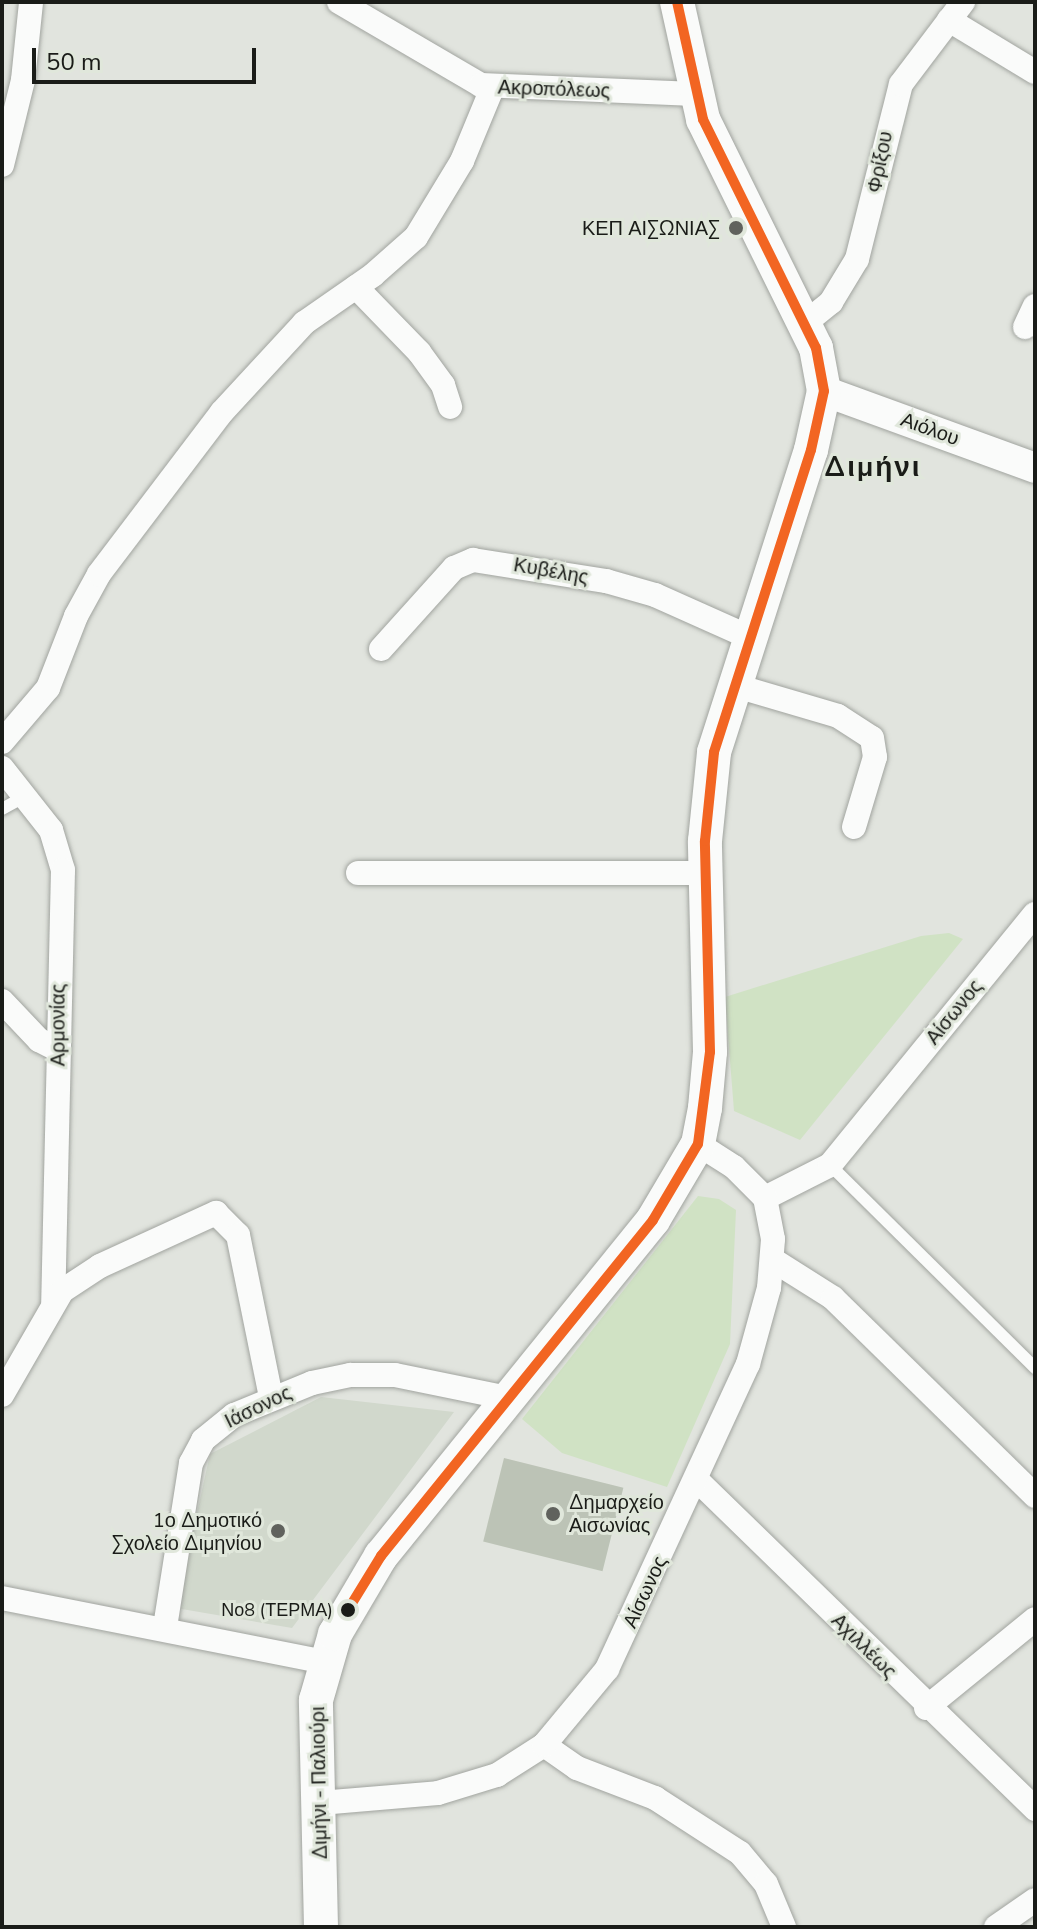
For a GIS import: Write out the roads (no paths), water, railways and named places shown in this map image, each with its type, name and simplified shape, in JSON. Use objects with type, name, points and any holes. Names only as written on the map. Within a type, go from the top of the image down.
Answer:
[{"type":"main road","points":[[677,2],[695,94],[715,147],[804,324],[823,369],[824,391]]},
{"type":"main road","name":"Διμήνι - Παλιούρι","points":[[321,1927],[316,1700],[325,1662],[357,1591],[381,1556],[653,1220],[698,1144],[710,1052],[706,802],[733,685],[811,450],[824,391]]},
{"type":"street","points":[[2,165],[23,80],[31,2]]},
{"type":"street","name":"Ακροπόλεως","points":[[339,2],[469,80],[493,86],[695,94]]},
{"type":"street","points":[[956,11],[1035,72]]},
{"type":"street","name":"Φρίξου","points":[[804,324],[831,302],[848,278],[866,228],[894,100],[913,62],[956,11]]},
{"type":"street","points":[[2,742],[48,688],[84,599],[130,528],[277,349],[304,323],[405,249],[439,204],[493,86]]},
{"type":"street","points":[[356,287],[419,352],[443,385],[450,407]]},
{"type":"street","name":"Αιόλου","points":[[824,391],[1035,468]]},
{"type":"street","name":"Κυβέλης","points":[[381,649],[454,568],[473,560],[606,581],[655,595],[749,637]]},
{"type":"street","points":[[733,685],[838,716],[872,738],[875,757],[854,827]]},
{"type":"street","name":"Αρμονίας","points":[[2,768],[28,795],[51,830],[63,870],[53,1302]]},
{"type":"street","points":[[358,873],[706,873]]},
{"type":"street","name":"Αίσωνος","points":[[320,1803],[456,1790],[509,1769],[544,1745],[607,1669],[697,1480],[757,1339],[773,1260],[772,1216],[765,1198],[830,1165],[1035,914]]},
{"type":"street","points":[[2,1001],[39,1040],[59,1050]]},
{"type":"street","points":[[698,1144],[734,1167],[765,1198]]},
{"type":"street","points":[[2,1395],[53,1302],[100,1266],[206,1214],[224,1215],[238,1235],[252,1286],[271,1397]]},
{"type":"street","points":[[773,1260],[833,1298],[1035,1496]]},
{"type":"street","name":"Ιάσονος","points":[[165,1627],[191,1463],[217,1427],[271,1397],[350,1375],[395,1375],[508,1398]]},
{"type":"street","name":"Αχιλλέως","points":[[697,1480],[926,1708],[1035,1808]]},
{"type":"street","points":[[2,1598],[165,1627],[325,1662]]},
{"type":"street","points":[[926,1708],[1035,1619]]},
{"type":"street","points":[[544,1745],[577,1768],[655,1798],[733,1848],[758,1871],[784,1927]]},
{"type":"street","points":[[996,1927],[1035,1900]]},
{"type":"lane","points":[[2,809],[28,795]]},
{"type":"lane","points":[[830,1165],[1035,1368]]},
{"type":"place","name":"ΚΕΠ ΑΙΣΩΝΙΑΣ","points":[[736,228]]},
{"type":"place","name":"Δημαρχείο Αισωνίας","points":[[553,1514]]},
{"type":"place","name":"1ο Δημοτικό Σχολείο Διμηνίου","points":[[278,1531]]},
{"type":"place","name":"Νο8 (ΤΕΡΜΑ)","points":[[348,1610]]},
{"type":"district","name":"Διμήνι","points":[[873,467]]}]
